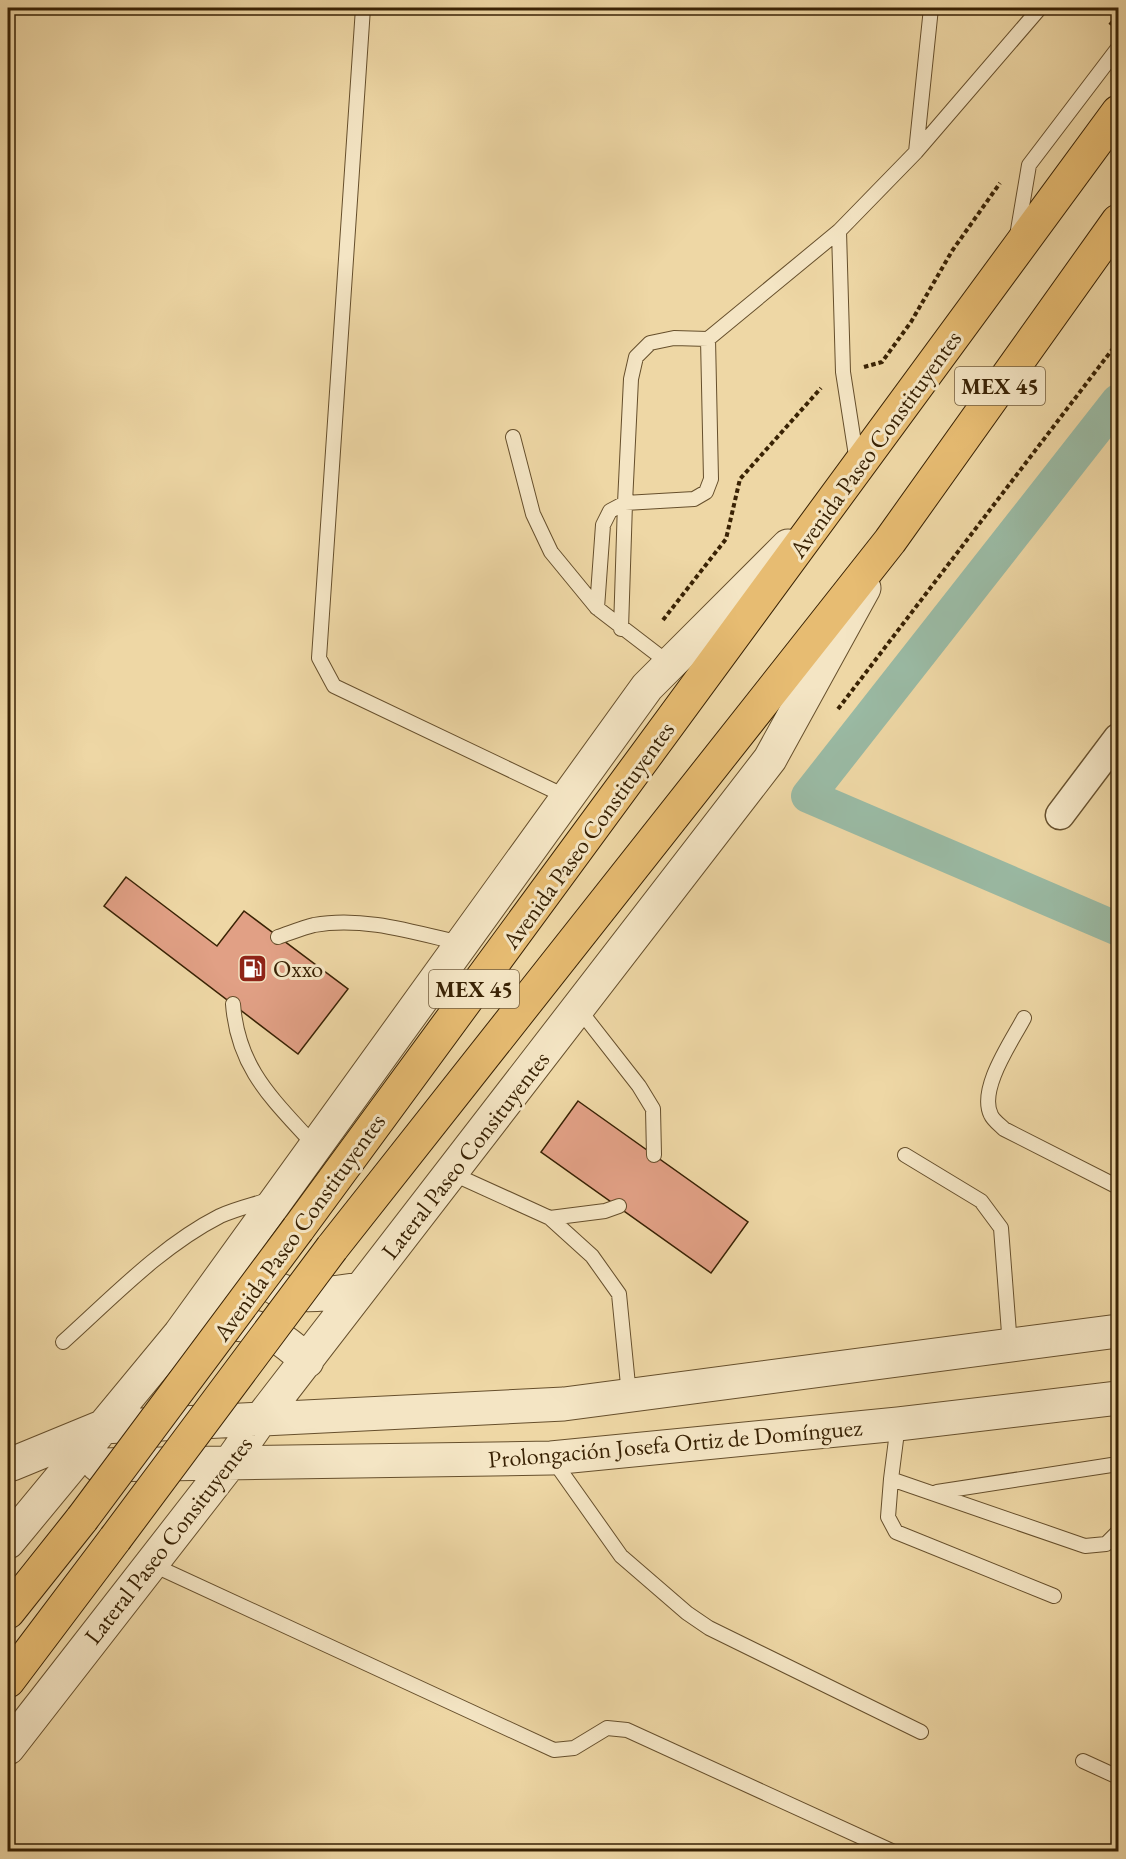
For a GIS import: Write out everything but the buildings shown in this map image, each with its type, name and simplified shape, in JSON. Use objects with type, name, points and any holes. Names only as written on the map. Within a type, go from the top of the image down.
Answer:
[{"type":"highway","name":"Avenida Paseo Constituyentes","points":[[8,1612],[138,1444],[1119,112]]},
{"type":"highway","name":"Avenida Paseo Constituyentes","points":[[8,1681],[332,1248],[890,541],[1119,221]]},
{"type":"street","points":[[8,1542],[180,1334],[282,1196],[460,944],[647,687],[836,498]]},
{"type":"street","name":"Lateral Paseo Consituyentes","points":[[8,1748],[230,1464],[260,1420],[770,759],[890,541]]},
{"type":"street","points":[[1060,815],[1119,738]]},
{"type":"street","points":[[251,1238],[257,1267],[262,1277],[271,1286],[308,1294],[361,1289]]},
{"type":"street","points":[[180,1334],[217,1325],[255,1326],[284,1338],[307,1361]]},
{"type":"street","name":"Prolongación Josefa Ortiz de Domínguez","points":[[102,1427],[564,1404],[1119,1331]]},
{"type":"street","name":"Prolongación Josefa Ortiz de Domínguez","points":[[10,1464],[230,1464],[552,1458],[898,1424],[1119,1398]]},
{"type":"street","points":[[552,1458],[548,1434],[564,1404]]},
{"type":"street","points":[[10,1464],[102,1427]]},
{"type":"lane","points":[[363,8],[319,658],[334,686],[567,797]]},
{"type":"lane","points":[[916,152],[931,8]]},
{"type":"lane","points":[[621,629],[631,379],[636,357],[650,343],[674,338],[708,339],[839,231],[916,152],[1040,8]]},
{"type":"lane","points":[[1013,256],[1029,165],[1119,48]]},
{"type":"lane","points":[[839,231],[843,372],[858,467]]},
{"type":"lane","points":[[597,608],[603,525],[610,511],[625,502],[694,499],[706,492],[711,479],[708,339]]},
{"type":"lane","points":[[513,437],[533,514],[551,552],[597,608],[621,629],[670,664]]},
{"type":"lane","points":[[278,937],[314,925],[352,922],[398,928],[460,944]]},
{"type":"lane","points":[[233,1004],[235,1027],[241,1052],[262,1087],[316,1148]]},
{"type":"lane","points":[[578,1008],[639,1086],[652,1109],[655,1132],[654,1155]]},
{"type":"lane","points":[[1024,1018],[993,1075],[988,1098],[991,1116],[1004,1129],[1119,1187]]},
{"type":"lane","points":[[905,1155],[981,1201],[1001,1228],[1010,1346]]},
{"type":"lane","points":[[452,1173],[550,1218],[592,1256],[619,1294],[629,1396]]},
{"type":"lane","points":[[63,1342],[162,1254],[191,1232],[223,1215],[282,1196]]},
{"type":"lane","points":[[550,1218],[590,1214],[619,1206]]},
{"type":"lane","points":[[898,1424],[888,1517],[896,1532],[1054,1596]]},
{"type":"lane","points":[[552,1458],[621,1556],[687,1613],[709,1628],[921,1732]]},
{"type":"lane","points":[[935,1493],[1119,1464]]},
{"type":"lane","points":[[891,1479],[1084,1546],[1106,1544],[1119,1532]]},
{"type":"lane","points":[[150,1564],[554,1750],[574,1748],[607,1728],[627,1730],[894,1851]]},
{"type":"lane","points":[[1083,1761],[1119,1777]]},
{"type":"path","points":[[1103,32],[1119,15]]},
{"type":"path","points":[[662,621],[726,539],[740,479],[814,393],[843,372],[882,362],[910,322],[952,251],[994,194],[1005,173]]},
{"type":"waterway","points":[[1118,401],[808,796],[1118,929]]},
{"type":"place","name":"Oxxo","points":[[252,968]]}]
